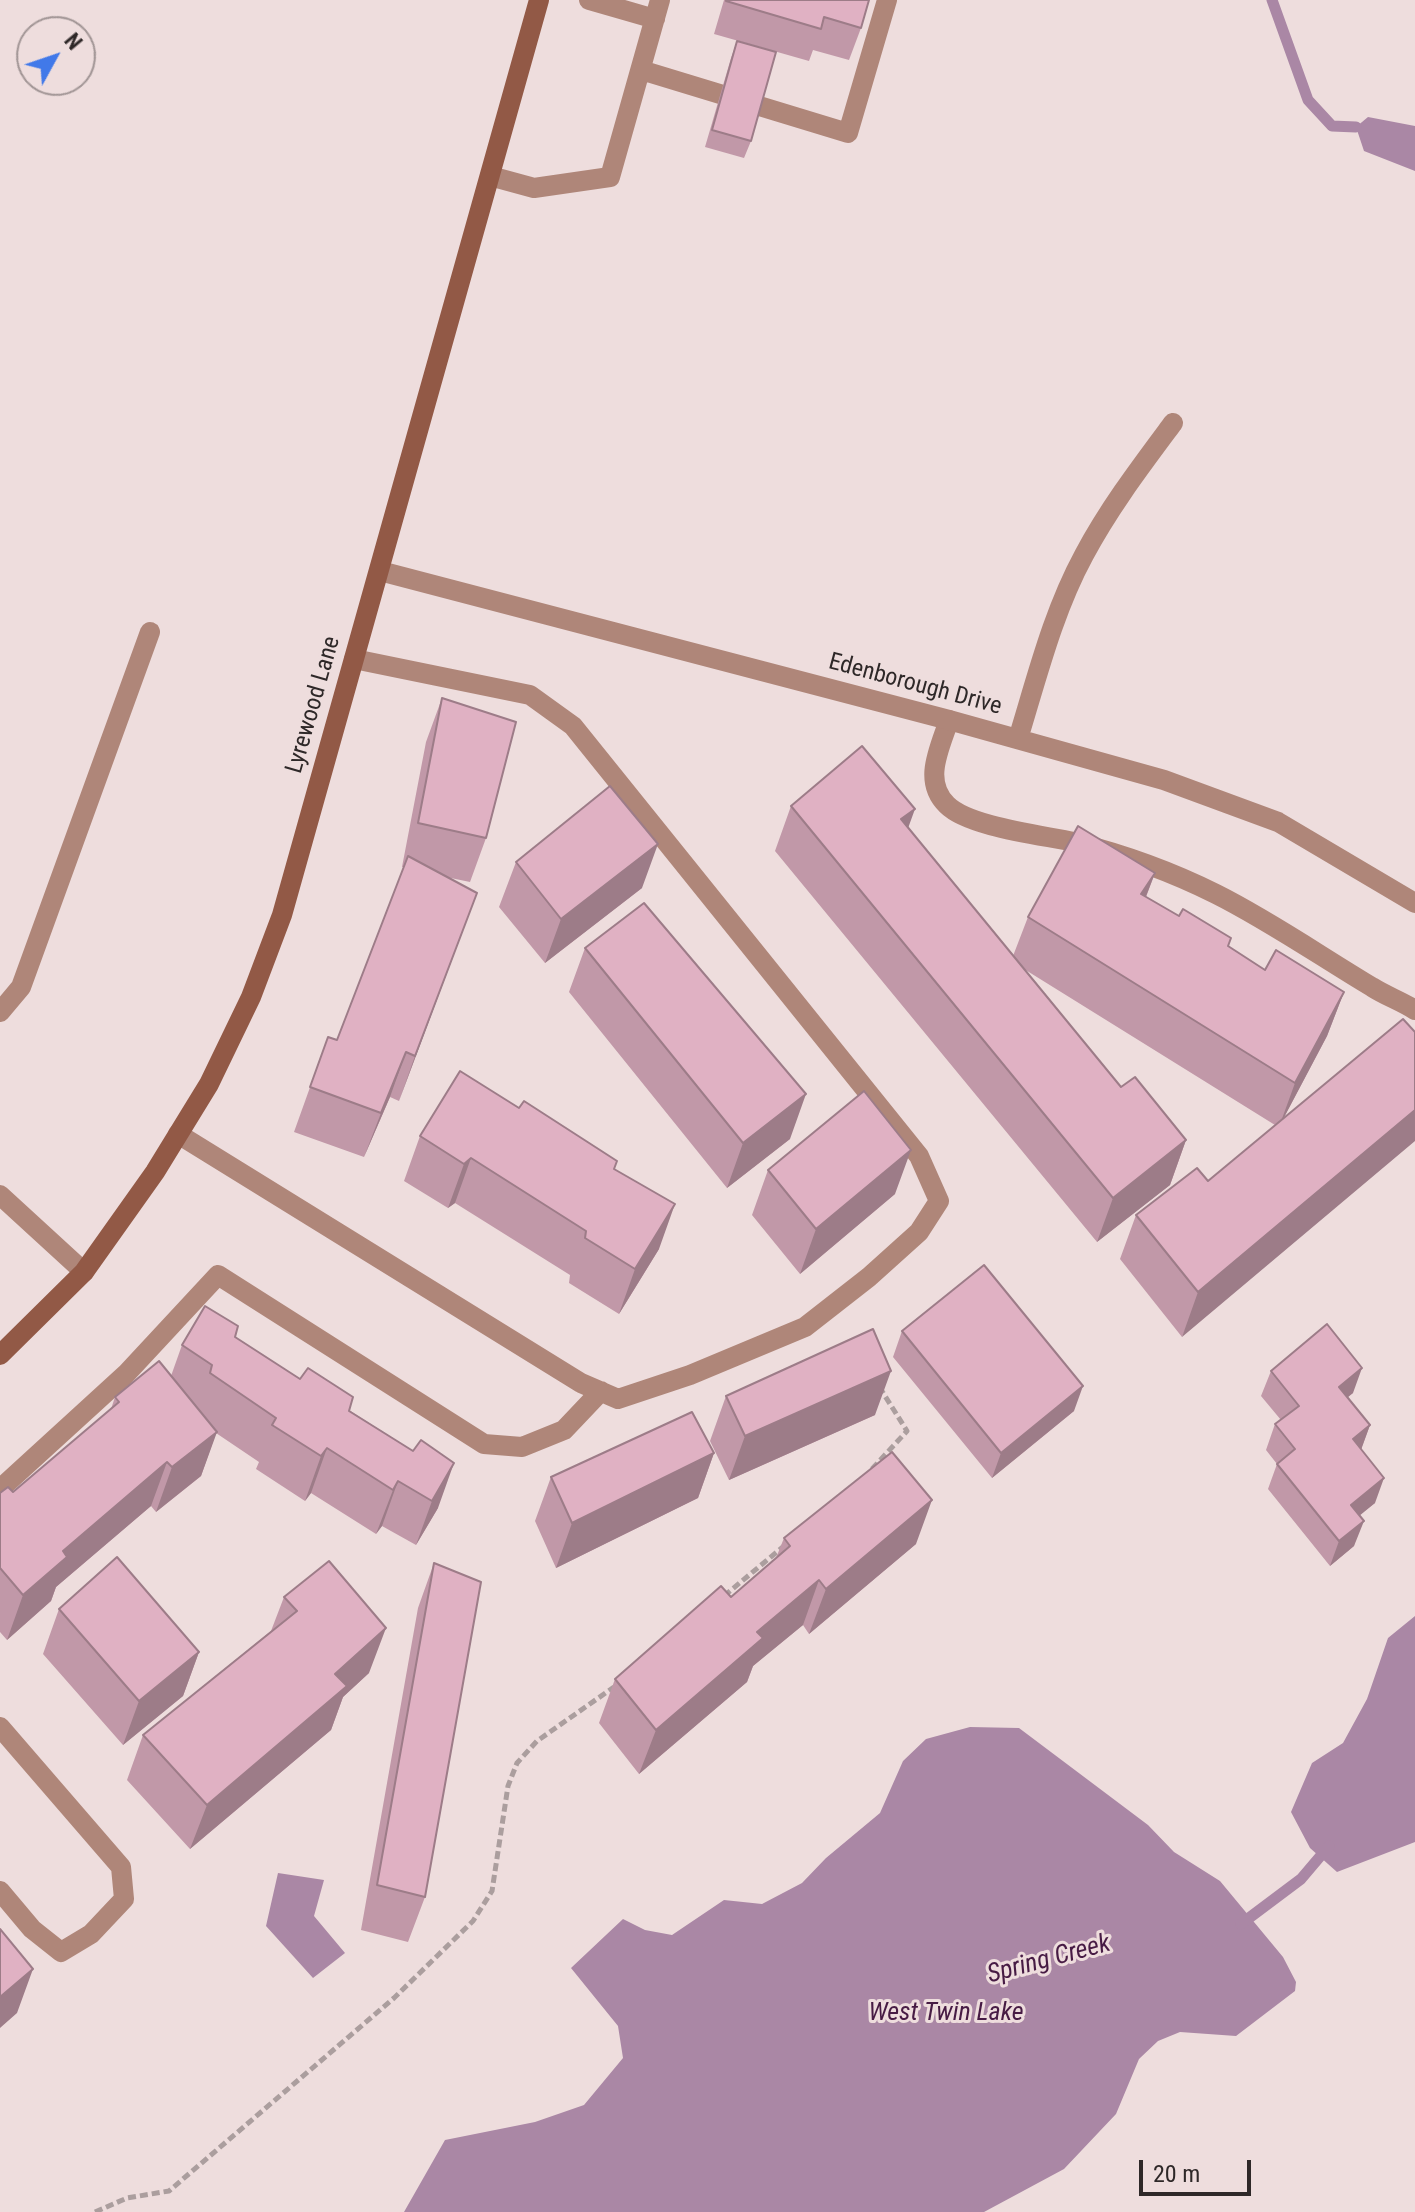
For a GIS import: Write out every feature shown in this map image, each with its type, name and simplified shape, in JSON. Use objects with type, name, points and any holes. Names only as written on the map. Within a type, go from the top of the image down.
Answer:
[{"type":"street","name":"Lyrewood Lane","points":[[0,1355],[84,1272],[155,1172],[209,1084],[251,997],[282,915],[537,0]]},
{"type":"street","points":[[490,176],[534,188],[610,177],[658,10],[589,0]]},
{"type":"street","points":[[641,70],[848,133],[887,0]]},
{"type":"street","points":[[1018,739],[1055,621],[1083,557],[1120,494],[1173,423]]},
{"type":"street","name":"Edenborough Drive","points":[[380,571],[949,720],[1164,780],[1278,822],[1415,903]]},
{"type":"street","points":[[0,1012],[21,987],[150,632]]},
{"type":"street","points":[[178,1134],[581,1383],[618,1399],[690,1375],[805,1327],[869,1277],[919,1232],[939,1201],[919,1156],[573,726],[530,695],[354,659]]},
{"type":"street","points":[[949,720],[933,778],[936,792],[953,811],[1000,827],[1076,843],[1156,868],[1256,916],[1374,989],[1415,1010]]},
{"type":"street","points":[[0,1195],[84,1272]]},
{"type":"street","points":[[0,1489],[126,1374],[218,1275],[484,1444],[522,1447],[564,1430],[601,1391]]},
{"type":"street","points":[[0,1727],[121,1867],[124,1899],[91,1934],[61,1952],[32,1929],[0,1891]]},
{"type":"path","points":[[865,1476],[907,1431],[874,1377]]},
{"type":"path","points":[[722,1598],[794,1538]]},
{"type":"path","points":[[95,2212],[127,2198],[169,2191],[394,1998],[473,1921],[492,1891],[508,1786],[517,1763],[537,1741],[625,1678]]},
{"type":"water","points":[[1368,117],[1415,126],[1415,171],[1364,151],[1356,127]]},
{"type":"water","points":[[1415,1616],[1415,1842],[1337,1872],[1310,1848],[1291,1812],[1312,1763],[1343,1743],[1367,1699],[1388,1638]]},
{"type":"water","name":"West Twin Lake","points":[[970,1727],[1019,1728],[1148,1825],[1174,1852],[1220,1881],[1283,1957],[1296,1982],[1295,1991],[1236,2036],[1180,2032],[1158,2041],[1139,2059],[1116,2114],[1064,2169],[984,2212],[404,2212],[445,2140],[535,2122],[584,2105],[623,2058],[618,2026],[571,1968],[623,1919],[645,1930],[672,1935],[724,1900],[762,1904],[802,1883],[826,1858],[880,1813],[903,1761],[926,1739]]},
{"type":"water","points":[[278,1873],[324,1880],[314,1916],[345,1953],[313,1978],[266,1926]]},
{"type":"building","points":[[726,0],[869,0],[861,28],[824,17],[821,29]]},
{"type":"building","points":[[737,41],[776,52],[751,141],[712,130]]},
{"type":"building","points":[[442,698],[516,722],[486,838],[418,823]]},
{"type":"building","points":[[862,746],[915,809],[901,819],[1121,1087],[1135,1077],[1186,1140],[1113,1198],[791,806]]},
{"type":"building","points":[[610,786],[658,844],[561,919],[516,862]]},
{"type":"building","points":[[1078,826],[1155,873],[1141,894],[1179,916],[1183,909],[1231,938],[1228,946],[1265,970],[1276,950],[1344,992],[1295,1083],[1028,917]]},
{"type":"building","points":[[408,856],[477,893],[415,1056],[406,1052],[381,1113],[310,1087],[328,1037],[337,1040]]},
{"type":"building","points":[[644,903],[806,1094],[743,1143],[585,948]]},
{"type":"building","points":[[1403,1019],[1415,1032],[1415,1110],[1198,1292],[1136,1215],[1197,1168],[1208,1181]]},
{"type":"building","points":[[460,1071],[519,1108],[524,1101],[617,1161],[614,1169],[675,1204],[635,1269],[585,1238],[586,1231],[471,1158],[464,1164],[420,1136]]},
{"type":"building","points":[[864,1091],[911,1150],[816,1229],[768,1170]]},
{"type":"building","points":[[984,1265],[1083,1386],[1001,1453],[902,1331]]},
{"type":"building","points":[[205,1306],[238,1326],[235,1337],[300,1379],[308,1368],[353,1397],[349,1411],[413,1451],[421,1440],[454,1463],[432,1501],[398,1481],[393,1490],[327,1448],[321,1456],[272,1425],[276,1418],[210,1373],[212,1365],[182,1345]]},
{"type":"building","points":[[1327,1324],[1362,1368],[1339,1387],[1370,1425],[1353,1439],[1384,1478],[1351,1505],[1364,1521],[1339,1541],[1277,1464],[1295,1449],[1275,1424],[1299,1406],[1271,1371]]},
{"type":"building","points":[[873,1329],[891,1371],[745,1436],[726,1396]]},
{"type":"building","points":[[159,1361],[217,1432],[172,1467],[167,1462],[63,1551],[67,1557],[23,1595],[0,1568],[0,1493],[8,1487],[13,1492],[119,1402],[115,1397]]},
{"type":"building","points":[[692,1412],[714,1453],[572,1523],[551,1477]]},
{"type":"building","points":[[892,1452],[932,1500],[826,1589],[819,1580],[757,1632],[763,1638],[656,1730],[615,1679],[721,1586],[731,1597],[790,1546],[784,1538]]},
{"type":"building","points":[[117,1557],[199,1652],[139,1701],[59,1609]]},
{"type":"building","points":[[329,1561],[386,1628],[335,1674],[347,1686],[207,1805],[143,1735],[297,1611],[284,1597]]},
{"type":"building","points":[[434,1563],[481,1582],[425,1897],[377,1885]]},
{"type":"building","points":[[0,1929],[33,1969],[0,1997]]},
{"type":"waterway","points":[[1272,0],[1308,100],[1332,126],[1356,127]]},
{"type":"waterway","name":"Spring Creek","points":[[1241,1924],[1301,1879],[1329,1846]]}]
